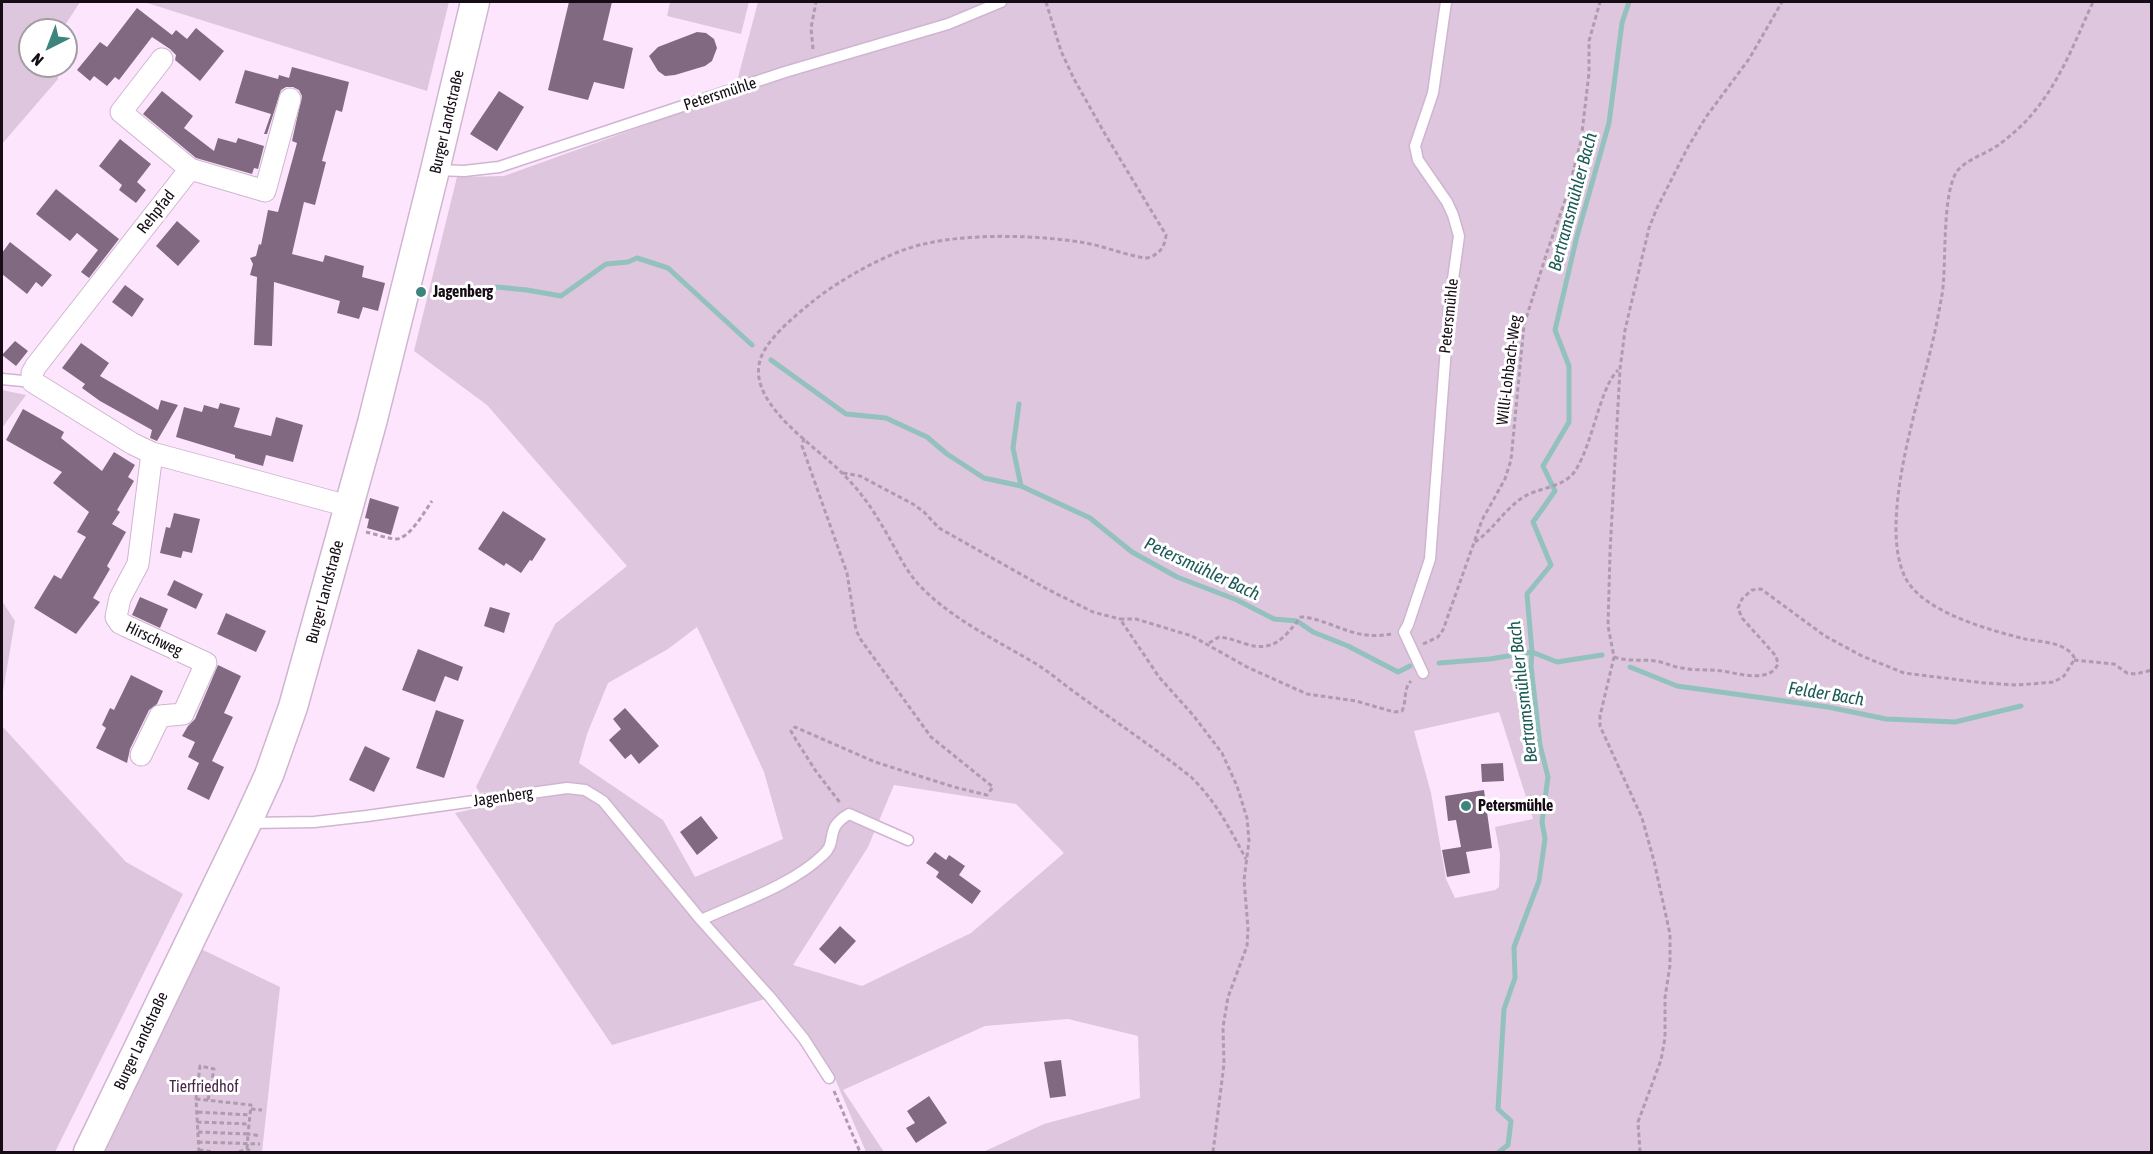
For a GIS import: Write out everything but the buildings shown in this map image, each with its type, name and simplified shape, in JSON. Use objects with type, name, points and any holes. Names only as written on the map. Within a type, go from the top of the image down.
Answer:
[{"type":"main road","name":"Burger Landstraße","points":[[88,1152],[247,823],[268,775],[293,707],[372,423],[475,2]]},
{"type":"street","points":[[162,59],[120,112],[190,169],[265,191],[290,99]]},
{"type":"street","name":"Rehpfad","points":[[33,382],[32,373],[36,366],[190,169]]},
{"type":"street","points":[[33,382],[133,444],[152,453],[348,506]]},
{"type":"street","name":"Hirschweg","points":[[141,755],[160,716],[183,714],[206,663],[120,623],[116,617],[120,598],[138,564],[152,453]]},
{"type":"lane","name":"Petersmühle","points":[[435,170],[464,171],[499,167],[814,63],[948,24],[1001,2]]},
{"type":"lane","name":"Petersmühle","points":[[1404,632],[1430,559],[1448,319],[1459,236],[1453,214],[1418,160],[1415,146],[1433,93],[1446,2]]},
{"type":"lane","points":[[2,379],[33,382]]},
{"type":"lane","points":[[1404,632],[1413,647],[1423,673]]},
{"type":"lane","name":"Jagenberg","points":[[247,823],[314,822],[567,788],[585,790],[603,801],[701,920],[770,997],[797,1030],[829,1078]]},
{"type":"lane","points":[[701,920],[759,894],[806,869],[825,854],[833,827],[838,820],[849,814],[908,840]]},
{"type":"path","points":[[814,63],[811,28],[816,2]]},
{"type":"path","points":[[1046,2],[1068,66],[1105,134],[1166,235],[1163,248],[1154,257],[1148,258],[1107,247],[1061,240],[1011,238],[964,239],[924,244],[903,250],[822,294],[792,320],[770,343],[763,354],[759,365],[762,390],[770,404],[843,473],[869,504],[905,566],[919,585],[992,639],[1036,663],[1164,756],[1206,791],[1246,859]]},
{"type":"path","name":"Willi-Lohbach-Weg","points":[[1413,647],[1432,641],[1443,630],[1482,520],[1502,485],[1511,460],[1524,325],[1568,192],[1581,141],[1589,73],[1589,41],[1600,2]]},
{"type":"path","points":[[1640,1152],[1638,1122],[1661,1060],[1665,1038],[1665,998],[1670,965],[1670,934],[1642,818],[1600,726],[1600,716],[1614,657],[1608,626],[1620,369],[1625,330],[1649,228],[1657,208],[1700,127],[1749,59],[1782,2]]},
{"type":"path","points":[[1614,657],[1635,661],[1655,661],[1682,668],[1723,671],[1737,675],[1771,673],[1779,664],[1776,656],[1742,618],[1738,608],[1742,599],[1752,590],[1761,589],[1825,636],[1862,656],[1904,673],[2017,685],[2054,682],[2064,676],[2074,660],[2072,653],[2062,646],[2024,638],[1966,621],[1923,598],[1907,580],[1900,564],[1897,518],[1909,439],[1944,282],[1949,199],[1953,180],[1959,170],[1997,146],[2037,109],[2063,69],[2093,2]]},
{"type":"path","points":[[1475,542],[1486,535],[1521,498],[1563,482],[1572,476],[1592,436],[1606,390],[1613,375],[1620,369]]},
{"type":"path","points":[[804,438],[802,446],[847,573],[856,630],[861,640],[931,737],[993,787],[987,795],[954,787],[875,762],[795,727],[791,731],[793,735],[815,770],[849,814]]},
{"type":"path","points":[[843,473],[860,476],[913,504],[939,528],[1047,589],[1093,612],[1165,626],[1208,643],[1247,668],[1307,694],[1356,701],[1395,712],[1402,711],[1407,686],[1423,673]]},
{"type":"path","points":[[366,532],[400,539],[414,528],[432,501]]},
{"type":"path","points":[[1208,643],[1219,637],[1254,646],[1273,645],[1287,634],[1301,617],[1309,617],[1365,636],[1379,637],[1404,632]]},
{"type":"path","points":[[1120,619],[1159,677],[1214,741],[1230,768],[1243,800],[1247,818],[1249,833],[1244,880],[1248,928],[1247,946],[1233,983],[1223,1027],[1224,1064],[1213,1152]]},
{"type":"path","points":[[2074,660],[2114,663],[2127,674],[2136,674],[2151,669]]},
{"type":"path","points":[[208,1101],[214,1069],[200,1066],[196,1099],[199,1151],[214,1152]]},
{"type":"path","points":[[829,1078],[860,1152]]},
{"type":"path","points":[[196,1099],[251,1105],[247,1149]]},
{"type":"path","points":[[251,1109],[262,1110]]},
{"type":"path","points":[[197,1112],[250,1115]]},
{"type":"path","points":[[197,1122],[249,1124]]},
{"type":"path","points":[[198,1132],[261,1136]]},
{"type":"path","points":[[198,1142],[260,1144]]},
{"type":"path","points":[[239,1152],[247,1149],[253,1152]]},
{"type":"green space","points":[[2,2],[80,2],[70,18],[18,18],[18,78],[58,79],[2,144]]},
{"type":"green space","points":[[144,2],[449,2],[427,91]]},
{"type":"green space","points":[[670,2],[749,2],[741,34],[667,16]]},
{"type":"green space","points":[[758,2],[2151,2],[2151,1152],[983,1152],[1044,1124],[1140,1098],[1138,1036],[1068,1019],[985,1026],[843,1090],[884,1152],[866,1152],[836,1081],[803,1028],[698,909],[605,795],[574,782],[480,793],[476,787],[555,624],[627,566],[487,405],[414,351],[457,177],[504,176],[737,92],[736,85]],"holes":[[[697,627],[764,772],[783,839],[695,877],[663,820],[579,763],[587,734],[608,683],[668,649]],[[1499,712],[1533,819],[1495,827],[1500,854],[1499,887],[1495,890],[1455,898],[1446,879],[1431,793],[1414,731]],[[894,785],[1016,804],[1064,853],[971,933],[862,986],[793,965],[868,847]]]},
{"type":"green space","points":[[2,390],[26,395],[2,428]]},
{"type":"green space","points":[[2,601],[15,621],[2,697]]},
{"type":"green space","points":[[2,726],[126,862],[183,894],[55,1152],[2,1152]]},
{"type":"green space","points":[[567,788],[603,801],[765,999],[612,1045],[455,813]]},
{"type":"green space","name":"Tierfriedhof","points":[[199,948],[280,987],[262,1152],[98,1152]]},
{"type":"waterway","name":"Bertramsmühler Bach","points":[[1499,1152],[1508,1145],[1511,1121],[1498,1109],[1504,1009],[1515,978],[1514,947],[1539,881],[1545,839],[1542,822],[1548,777],[1540,745],[1531,666],[1527,594],[1551,565],[1533,522],[1555,491],[1543,466],[1569,422],[1569,366],[1555,330],[1577,236],[1609,123],[1622,23],[1629,2]]},
{"type":"waterway","name":"Petersmühler Bach","points":[[451,290],[479,293],[497,287],[561,296],[606,264],[628,262],[637,258],[668,268],[752,345]]},
{"type":"waterway","name":"Petersmühler Bach","points":[[771,360],[846,414],[886,418],[927,437],[947,454],[984,478],[1021,486],[1090,518],[1132,552],[1177,577],[1237,600],[1274,619],[1297,621],[1313,632],[1348,646],[1398,672],[1410,666]]},
{"type":"waterway","points":[[1019,404],[1013,448],[1021,486]]},
{"type":"waterway","name":"Petersmühler Bach","points":[[1439,663],[1490,659],[1532,652],[1557,662],[1602,655]]},
{"type":"waterway","name":"Felder Bach","points":[[1630,667],[1677,686],[1828,707],[1886,719],[1955,722],[2021,706]]},
{"type":"place","name":"Jagenberg","points":[[421,292]]},
{"type":"place","name":"Petersmühle","points":[[1466,806]]}]
